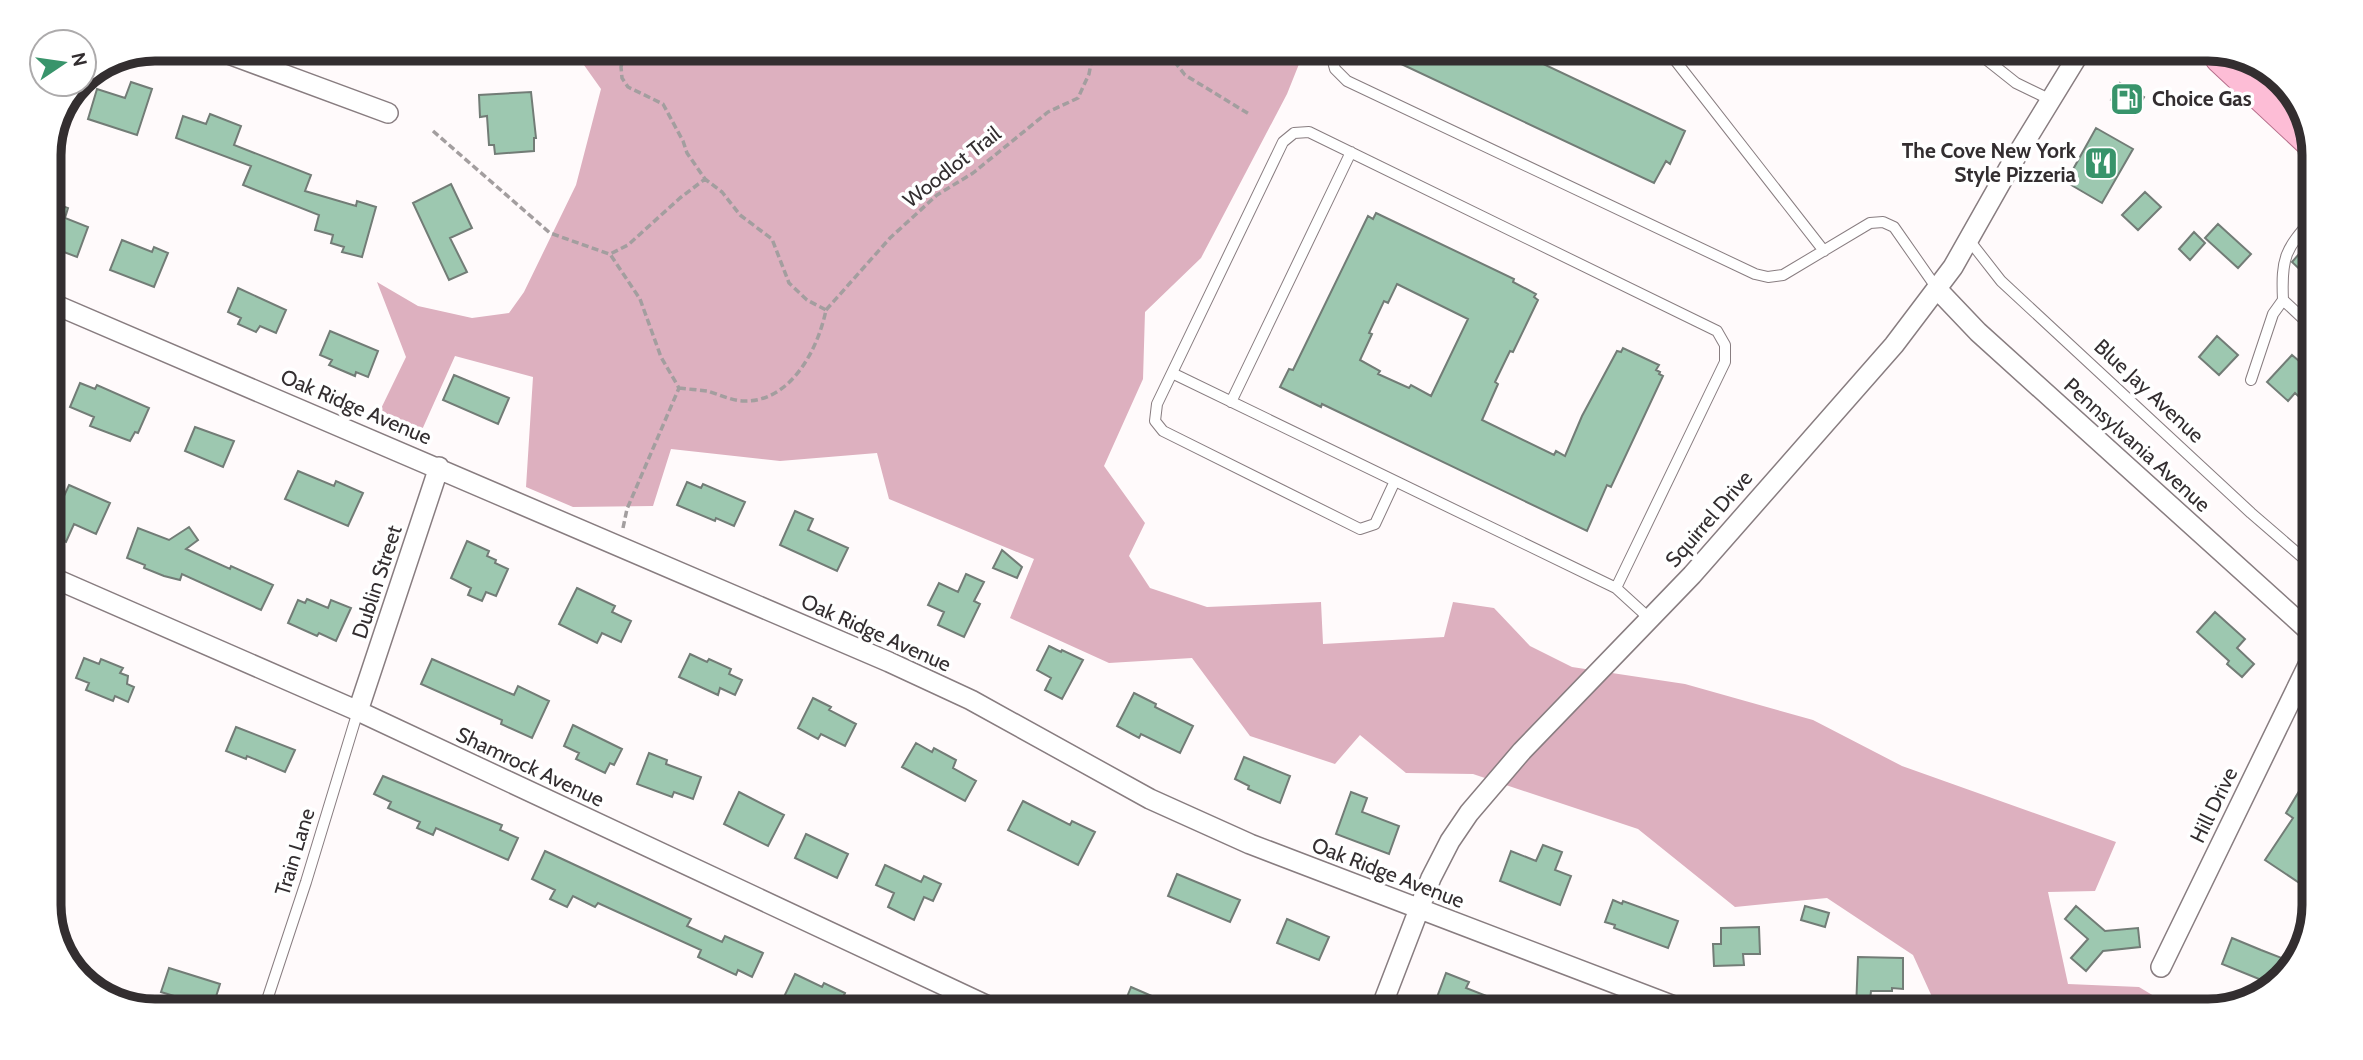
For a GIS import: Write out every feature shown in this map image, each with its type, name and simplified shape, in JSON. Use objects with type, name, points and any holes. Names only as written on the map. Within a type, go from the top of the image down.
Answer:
[{"type":"main road","points":[[2228,64],[2298,129]]},
{"type":"street","points":[[247,61],[388,113]]},
{"type":"street","name":"Squirrel Drive","points":[[1384,999],[1418,909],[1450,841],[1469,813],[1522,751],[1692,575],[1894,345],[1938,290],[2049,99],[2074,61]]},
{"type":"street","name":"Pennsylvania Avenue","points":[[1938,290],[1978,332],[2302,625]]},
{"type":"street","name":"Oak Ridge Avenue","points":[[61,307],[439,467],[971,700],[1150,799],[1250,844],[1656,999]]},
{"type":"street","name":"Dublin Street","points":[[358,711],[439,467]]},
{"type":"street","name":"Shamrock Avenue","points":[[61,581],[358,711],[973,999]]},
{"type":"street","name":"Hill Drive","points":[[2161,967],[2302,677]]},
{"type":"lane","points":[[1333,61],[1335,69],[1347,81],[1755,274],[1769,277],[1783,275],[1870,223],[1883,222],[1894,227],[1938,290]]},
{"type":"lane","points":[[1676,61],[1824,251]]},
{"type":"lane","points":[[1988,61],[2016,83],[2049,99]]},
{"type":"lane","points":[[1394,483],[1375,524],[1360,529],[1163,431],[1155,421],[1157,404],[1283,142],[1294,133],[1309,132],[1717,331],[1725,345],[1725,362],[1616,588]]},
{"type":"lane","points":[[1231,402],[1351,152]]},
{"type":"lane","points":[[2251,380],[2273,314],[2283,300],[2281,271],[2291,243],[2302,230]]},
{"type":"lane","name":"Blue Jay Avenue","points":[[1969,240],[2001,281],[2302,557]]},
{"type":"lane","points":[[2283,300],[2302,318]]},
{"type":"lane","points":[[1172,373],[1394,483],[1616,588],[1650,619]]},
{"type":"lane","name":"Train Lane","points":[[267,999],[358,711]]},
{"type":"path","points":[[622,61],[622,78],[628,87],[663,104],[687,153],[705,179],[722,192],[740,215],[772,239],[789,283],[807,300],[826,310],[818,340],[807,360],[782,388],[766,396],[744,401],[706,391],[679,388]]},
{"type":"path","name":"Woodlot Trail","points":[[826,310],[890,238],[937,195],[973,173],[1048,112],[1078,98],[1089,74],[1091,61]]},
{"type":"path","points":[[1174,61],[1185,75],[1249,114]]},
{"type":"path","points":[[433,131],[550,233],[610,254],[640,299],[661,357],[679,388]]},
{"type":"path","points":[[610,254],[628,245],[705,179]]},
{"type":"path","points":[[618,547],[627,509],[679,388]]},
{"type":"shaded area","points":[[581,61],[1300,61],[1287,94],[1201,258],[1145,312],[1143,379],[1104,466],[1145,523],[1129,556],[1150,588],[1207,607],[1321,602],[1323,644],[1444,637],[1453,602],[1494,608],[1530,646],[1572,667],[1685,684],[1813,720],[1902,766],[2116,842],[2095,891],[2048,892],[2068,984],[2139,987],[2159,999],[1933,999],[1913,955],[1827,898],[1735,907],[1638,829],[1473,774],[1406,773],[1360,735],[1335,764],[1250,736],[1192,658],[1109,663],[1010,618],[1034,559],[889,499],[877,453],[780,461],[671,449],[653,506],[573,507],[526,487],[533,377],[455,356],[417,441],[375,421],[406,357],[377,282],[418,306],[472,318],[509,313],[524,292],[576,185],[601,89]]},
{"type":"building","points":[[1395,61],[1537,61],[1685,131],[1670,164],[1666,161],[1654,183]]},
{"type":"building","points":[[131,82],[152,89],[137,135],[88,119],[94,98],[98,98],[98,89],[125,98]]},
{"type":"building","name":"Choice Gas","points":[[2120,83],[2144,97],[2134,114],[2111,100]]},
{"type":"building","points":[[531,92],[536,138],[534,151],[495,154],[494,145],[489,145],[487,116],[480,117],[479,95]]},
{"type":"building","points":[[210,114],[241,126],[234,145],[311,175],[305,191],[356,206],[357,201],[376,207],[362,257],[342,252],[344,247],[331,243],[333,235],[315,230],[319,215],[243,185],[251,166],[176,138],[183,116],[206,124]]},
{"type":"building","name":"The Cove New York Style Pizzeria","points":[[2096,128],[2133,149],[2102,203],[2066,182]]},
{"type":"building","points":[[451,184],[472,228],[450,238],[467,272],[449,280],[413,203]]},
{"type":"building","points":[[2145,192],[2161,207],[2138,230],[2122,215]]},
{"type":"building","points":[[61,205],[68,208],[65,218],[88,227],[77,257],[61,251]]},
{"type":"building","points":[[1376,213],[1514,279],[1513,282],[1536,294],[1534,297],[1538,300],[1495,382],[1498,384],[1482,420],[1554,455],[1556,451],[1565,456],[1582,416],[1617,351],[1621,352],[1623,348],[1659,365],[1656,370],[1663,376],[1611,487],[1607,485],[1587,531],[1322,404],[1321,407],[1280,387],[1289,369],[1293,370],[1368,216],[1373,219]],"holes":[[[1397,284],[1468,319],[1431,396],[1411,385],[1409,388],[1378,374],[1380,371],[1360,360],[1384,301],[1388,303]]]},
{"type":"building","points":[[2218,224],[2251,254],[2238,268],[2205,238]]},
{"type":"building","points":[[2194,232],[2205,243],[2190,260],[2179,249]]},
{"type":"building","points":[[122,240],[152,252],[154,247],[168,253],[154,287],[110,270]]},
{"type":"building","points":[[2302,251],[2302,272],[2292,262]]},
{"type":"building","points":[[238,288],[286,310],[276,333],[260,326],[256,332],[238,324],[241,318],[228,312]]},
{"type":"building","points":[[330,331],[378,351],[368,377],[356,372],[355,376],[329,365],[332,360],[320,355]]},
{"type":"building","points":[[2217,336],[2238,355],[2219,375],[2199,357]]},
{"type":"building","points":[[2292,355],[2302,364],[2302,400],[2295,393],[2288,401],[2267,382]]},
{"type":"building","points":[[454,375],[509,398],[498,424],[443,400]]},
{"type":"building","points":[[80,383],[95,389],[97,385],[149,408],[138,433],[135,432],[130,441],[90,426],[94,417],[70,407]]},
{"type":"building","points":[[195,427],[234,441],[223,467],[185,451]]},
{"type":"building","points":[[298,471],[334,486],[336,481],[363,493],[348,526],[285,499]]},
{"type":"building","points":[[687,482],[701,488],[703,484],[745,502],[734,526],[677,505]]},
{"type":"building","points":[[69,485],[110,503],[96,534],[74,524],[66,542],[61,540],[61,503]]},
{"type":"building","points":[[795,511],[813,519],[808,530],[848,548],[837,571],[780,545]]},
{"type":"building","points":[[189,527],[198,540],[186,549],[273,585],[261,610],[182,574],[180,580],[164,576],[127,558],[138,528],[169,540]]},
{"type":"building","points":[[467,541],[489,551],[487,556],[508,569],[496,596],[486,592],[482,601],[468,595],[471,588],[451,578]]},
{"type":"building","points":[[1002,550],[1022,567],[1017,578],[993,568]]},
{"type":"building","points":[[966,574],[984,582],[974,601],[980,604],[964,637],[938,625],[944,612],[928,605],[939,583],[958,592]]},
{"type":"building","points":[[577,588],[615,606],[612,612],[631,621],[621,642],[602,633],[597,643],[559,624]]},
{"type":"building","points":[[307,599],[328,608],[331,600],[351,608],[336,641],[288,623],[298,600],[305,603]]},
{"type":"building","points":[[2215,612],[2245,639],[2237,648],[2254,664],[2242,677],[2227,664],[2229,661],[2197,632]]},
{"type":"building","points":[[1049,646],[1083,660],[1062,699],[1045,690],[1051,678],[1037,670]]},
{"type":"building","points":[[690,654],[731,669],[729,674],[742,680],[735,695],[720,688],[718,695],[679,677]]},
{"type":"building","points":[[84,658],[99,664],[101,659],[123,668],[120,673],[128,676],[127,684],[134,687],[128,702],[115,696],[113,701],[86,690],[89,683],[76,678]]},
{"type":"building","points":[[432,659],[514,695],[518,686],[549,701],[532,738],[501,724],[502,720],[421,684]]},
{"type":"building","points":[[1134,693],[1193,726],[1180,753],[1141,734],[1139,738],[1117,726]]},
{"type":"building","points":[[813,698],[856,724],[845,746],[821,734],[818,739],[798,728]]},
{"type":"building","points":[[573,725],[622,749],[614,765],[610,763],[605,773],[576,759],[579,753],[564,746]]},
{"type":"building","points":[[236,727],[295,750],[285,772],[247,756],[246,759],[226,751]]},
{"type":"building","points":[[916,743],[932,752],[934,748],[956,760],[953,768],[976,781],[965,801],[902,767]]},
{"type":"building","points":[[649,753],[667,760],[666,764],[701,777],[693,799],[674,792],[672,797],[637,784]]},
{"type":"building","points":[[1244,757],[1290,776],[1280,803],[1248,789],[1249,786],[1235,779]]},
{"type":"building","points":[[383,776],[502,825],[500,830],[518,838],[508,860],[436,828],[433,835],[417,828],[420,822],[388,808],[391,802],[374,794]]},
{"type":"building","points":[[2302,786],[2301,884],[2265,860],[2293,818],[2286,813]]},
{"type":"building","points":[[739,792],[784,815],[768,846],[724,824]]},
{"type":"building","points":[[1351,792],[1367,798],[1362,812],[1399,826],[1389,854],[1336,834]]},
{"type":"building","points":[[1023,801],[1070,825],[1072,821],[1095,832],[1078,865],[1008,830]]},
{"type":"building","points":[[806,834],[848,854],[837,878],[795,858]]},
{"type":"building","points":[[1543,845],[1562,852],[1555,870],[1571,876],[1560,905],[1500,881],[1511,851],[1536,861]]},
{"type":"building","points":[[545,851],[691,919],[687,926],[722,942],[725,936],[763,953],[752,977],[738,970],[736,975],[698,957],[701,950],[598,903],[595,907],[573,896],[567,907],[550,899],[555,890],[532,879]]},
{"type":"building","points":[[885,865],[921,882],[924,876],[941,884],[933,901],[924,897],[914,920],[888,907],[894,893],[876,885]]},
{"type":"building","points":[[1177,874],[1240,900],[1230,922],[1168,896]]},
{"type":"building","points":[[1613,900],[1622,904],[1623,901],[1678,921],[1668,948],[1614,928],[1615,925],[1605,922]]},
{"type":"building","points":[[1805,906],[1829,913],[1825,927],[1801,920]]},
{"type":"building","points":[[2076,906],[2105,931],[2138,928],[2140,947],[2103,951],[2086,971],[2071,958],[2088,939],[2065,919]]},
{"type":"building","points":[[1287,919],[1329,937],[1319,960],[1277,943]]},
{"type":"building","points":[[1759,927],[1760,954],[1743,954],[1744,965],[1714,966],[1713,944],[1721,944],[1721,928]]},
{"type":"building","points":[[2232,938],[2284,959],[2263,981],[2222,964]]},
{"type":"building","points":[[1858,957],[1903,958],[1903,989],[1871,991],[1870,999],[1856,999]]},
{"type":"building","points":[[169,968],[220,984],[215,999],[184,999],[161,992]]},
{"type":"building","points":[[1446,973],[1469,982],[1466,988],[1494,999],[1436,999]]},
{"type":"building","points":[[795,974],[822,987],[824,983],[845,993],[842,999],[783,999]]},
{"type":"building","points":[[1131,987],[1159,999],[1126,999]]},
{"type":"place","name":"Choice Gas","points":[[2127,99]]},
{"type":"place","name":"The Cove New York Style Pizzeria","points":[[2101,163]]}]
